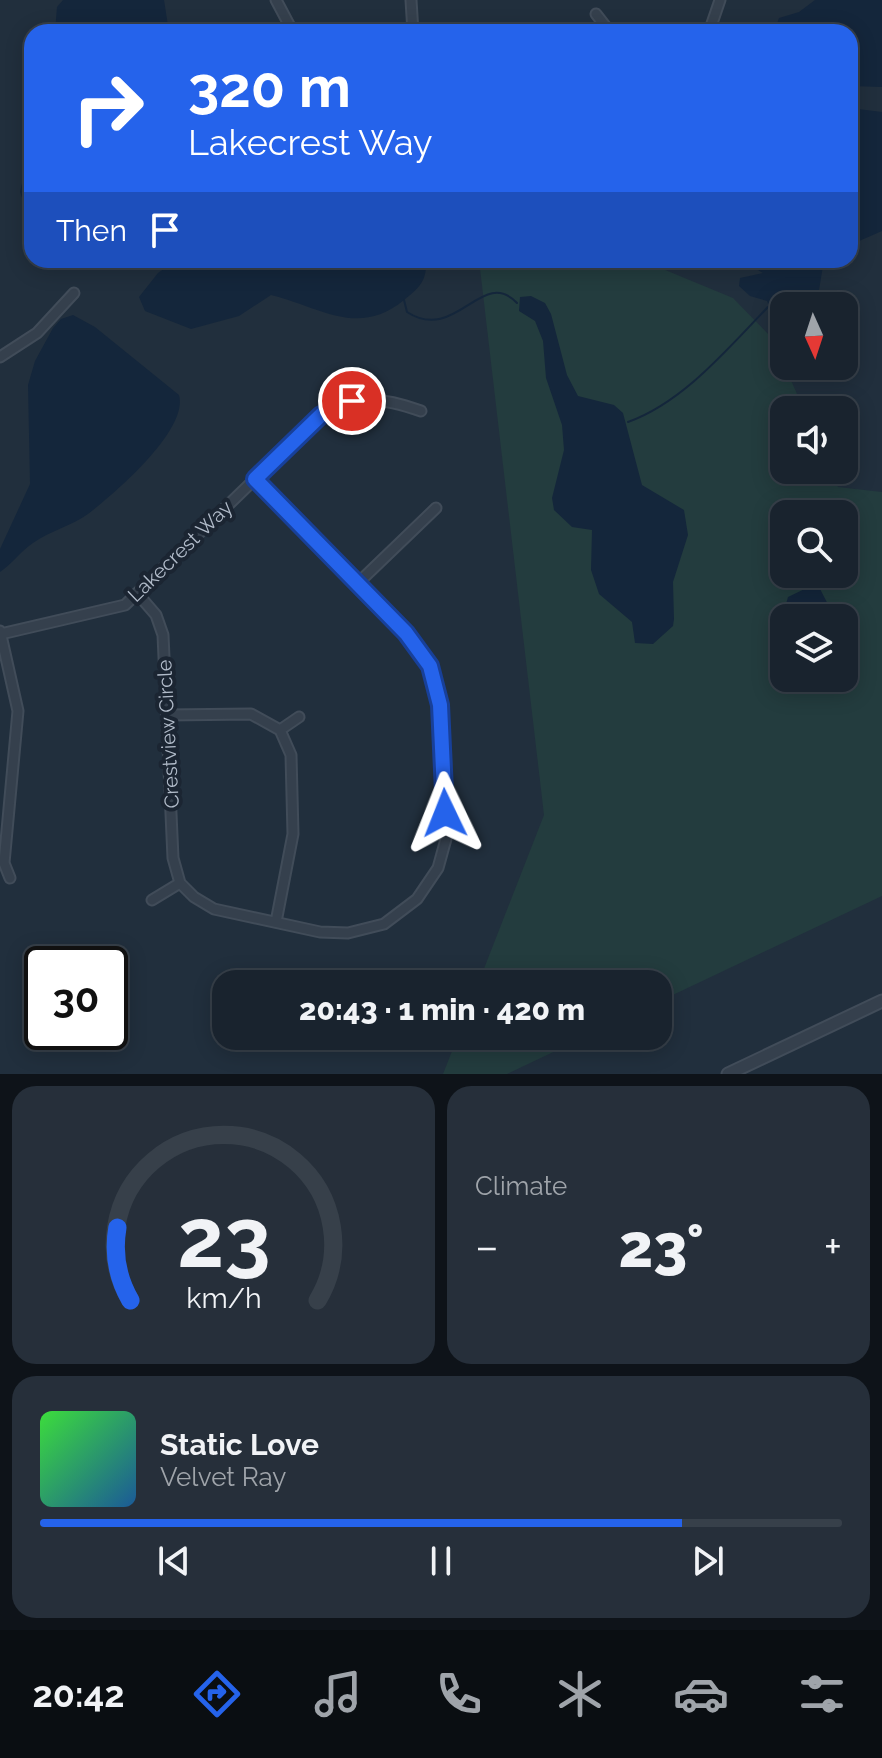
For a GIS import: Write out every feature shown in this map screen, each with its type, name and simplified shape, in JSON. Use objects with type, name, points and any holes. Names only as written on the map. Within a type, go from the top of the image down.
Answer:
[{"type":"street","points":[[276,0],[289,24]]},
{"type":"street","points":[[411,0],[412,24]]},
{"type":"street","points":[[712,24],[720,0]]},
{"type":"street","points":[[596,14],[604,24]]},
{"type":"street","points":[[0,357],[37,333],[74,293]]},
{"type":"street","name":"Lakecrest Way","points":[[0,633],[125,605],[321,415],[352,401],[381,398],[421,411]]},
{"type":"street","points":[[152,900],[180,883],[194,897],[214,909],[348,933],[384,924],[417,899],[438,868],[446,839],[440,705],[430,666],[406,633],[255,479]]},
{"type":"street","points":[[357,584],[436,508]]},
{"type":"street","name":"Crestview Circle","points":[[137,593],[156,615],[163,635],[173,858],[180,883]]},
{"type":"street","points":[[0,633],[18,711],[4,863],[10,878]]},
{"type":"street","points":[[167,715],[251,714],[280,730],[291,755],[293,834],[276,922]]},
{"type":"street","points":[[280,730],[299,717]]},
{"type":"street","points":[[728,1074],[882,1001]]},
{"type":"green space","points":[[480,268],[660,268],[733,298],[770,336],[770,380],[791,380],[798,396],[770,396],[770,484],[837,484],[838,487],[882,492],[882,896],[672,995],[672,970],[483,970],[544,815]]},
{"type":"green space","points":[[452,1050],[558,1050],[507,1074],[443,1074]]},
{"type":"water","points":[[63,0],[164,0],[168,24],[56,24],[57,7]]},
{"type":"water","points":[[815,0],[882,0],[882,87],[858,86],[858,24],[777,24],[779,18],[799,12]]},
{"type":"water","points":[[858,109],[882,112],[882,231],[858,242]]},
{"type":"water","points":[[24,175],[24,203],[20,192]]},
{"type":"water","points":[[165,268],[426,268],[421,283],[404,300],[371,317],[339,316],[271,295],[239,316],[191,329],[145,311],[139,297]]},
{"type":"water","points":[[754,268],[823,268],[819,292],[770,292],[770,308],[767,301],[750,296],[739,286],[740,278],[763,273]]},
{"type":"water","points":[[531,296],[545,303],[551,314],[567,375],[578,396],[614,405],[623,413],[642,485],[684,510],[688,535],[673,582],[673,626],[653,644],[635,643],[632,622],[599,594],[591,570],[592,530],[572,527],[554,510],[552,498],[564,450],[562,425],[546,378],[543,341],[535,321],[519,311],[520,297]]},
{"type":"water","points":[[73,315],[95,327],[179,395],[179,409],[173,426],[161,443],[114,492],[88,514],[33,543],[0,572],[0,549],[30,484],[28,385],[35,361],[53,328],[61,319]]},
{"type":"water","points":[[807,588],[820,588],[828,604],[786,604],[788,597]]},
{"type":"waterway","points":[[404,300],[407,312],[424,319],[440,319],[492,293],[504,294],[517,303]]},
{"type":"waterway","points":[[628,422],[648,413],[687,387],[768,307]]},
{"type":"route","points":[[352,401],[321,415],[255,479],[406,633],[430,666],[440,705],[445,813]]}]
